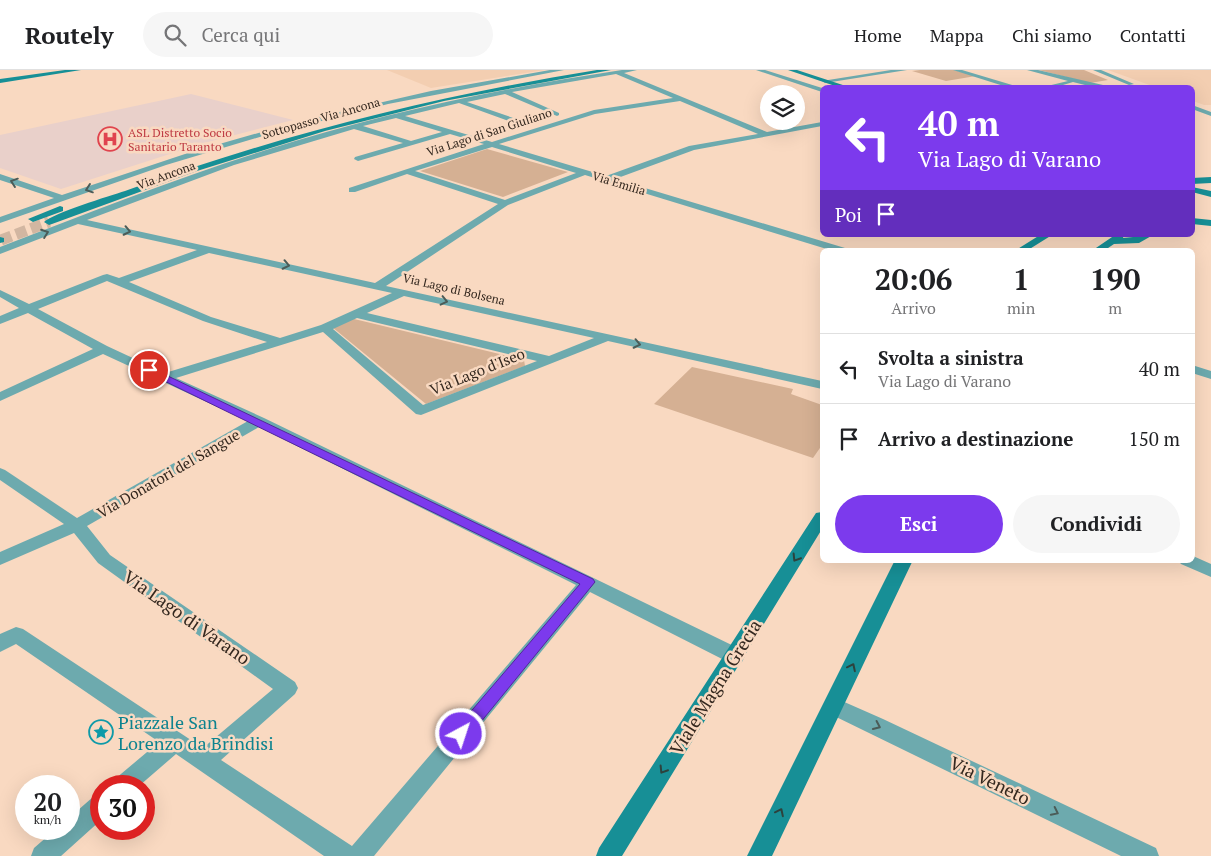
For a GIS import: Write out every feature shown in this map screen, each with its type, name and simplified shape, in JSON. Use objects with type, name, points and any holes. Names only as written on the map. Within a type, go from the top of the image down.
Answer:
[{"type":"street","points":[[0,75],[34,70]]},
{"type":"street","points":[[0,81],[78,70]]},
{"type":"street","points":[[418,95],[561,70]]},
{"type":"street","name":"Sottopasso Via Ancona","points":[[49,222],[173,176],[319,130],[454,97],[584,70]]},
{"type":"street","name":"Sottopasso Via Ancona","points":[[33,219],[161,172],[273,137],[370,110],[608,70]]},
{"type":"street","name":"Via Ancona","points":[[0,251],[230,164],[345,129],[440,106],[454,97],[505,92],[634,70]]},
{"type":"street","points":[[759,70],[820,89]]},
{"type":"street","points":[[776,70],[820,85]]},
{"type":"street","points":[[791,70],[825,81],[847,85]]},
{"type":"street","points":[[808,70],[841,80],[850,85]]},
{"type":"street","points":[[825,81],[904,70]]},
{"type":"street","points":[[956,70],[1008,85]]},
{"type":"street","points":[[1030,70],[1094,85]]},
{"type":"street","points":[[1096,70],[1134,85]]},
{"type":"street","points":[[617,73],[766,134]]},
{"type":"street","points":[[1057,85],[1076,81]]},
{"type":"street","points":[[505,92],[557,114]]},
{"type":"street","points":[[418,95],[454,97],[522,124]]},
{"type":"street","name":"Via Ancona","points":[[0,220],[216,146],[319,118],[418,95]]},
{"type":"street","name":"Via Lago di San Giuliano","points":[[407,171],[594,112],[680,98]]},
{"type":"street","points":[[1195,108],[1211,114]]},
{"type":"street","points":[[1195,112],[1211,110]]},
{"type":"street","name":"Via Emilia","points":[[396,116],[834,248]]},
{"type":"street","points":[[607,179],[692,148],[820,124]]},
{"type":"street","points":[[356,126],[410,143]]},
{"type":"street","points":[[319,130],[345,129]]},
{"type":"street","points":[[358,159],[450,132]]},
{"type":"street","points":[[352,190],[407,171]]},
{"type":"street","name":"Via Lago di San Giuliano","points":[[407,171],[505,203]]},
{"type":"street","points":[[378,286],[505,203],[584,172]]},
{"type":"street","points":[[0,177],[62,198]]},
{"type":"street","points":[[1195,182],[1211,180]]},
{"type":"street","points":[[1195,188],[1211,185]]},
{"type":"street","points":[[1195,189],[1211,194]]},
{"type":"street","points":[[1195,215],[1208,216]]},
{"type":"street","name":"Via Lago di Bolsena","points":[[79,221],[820,385]]},
{"type":"street","points":[[1195,221],[1211,223]]},
{"type":"street","points":[[1024,248],[1044,237]]},
{"type":"street","points":[[1101,248],[1119,237]]},
{"type":"street","points":[[1111,241],[1136,240],[1143,237]]},
{"type":"street","points":[[119,282],[210,249]]},
{"type":"street","points":[[0,320],[107,277],[207,319],[280,342]]},
{"type":"street","points":[[0,292],[103,349],[259,421],[735,656]]},
{"type":"street","points":[[165,377],[325,328],[404,292]]},
{"type":"street","points":[[355,314],[549,360]]},
{"type":"street","name":"Via Lago d'Iseo","points":[[325,328],[421,411],[608,337]]},
{"type":"street","points":[[0,398],[103,349]]},
{"type":"street","points":[[1195,370],[1211,375]]},
{"type":"street","name":"Via Donatori del Sangue","points":[[0,559],[77,524],[259,421]]},
{"type":"street","name":"Via Lago di Varano","points":[[0,473],[77,524],[104,559],[288,688],[203,762]]},
{"type":"street","name":"Viale Magna Grecia","points":[[608,856],[820,520]]},
{"type":"street","points":[[759,856],[903,563]]},
{"type":"street","points":[[1194,563],[1211,571]]},
{"type":"street","points":[[359,856],[588,582]]},
{"type":"street","points":[[0,644],[16,634],[203,762],[345,856]]},
{"type":"street","name":"Via Veneto","points":[[833,706],[885,729],[1147,856]]},
{"type":"street","points":[[136,775],[174,742]]},
{"type":"street","points":[[43,856],[90,815]]},
{"type":"shaded area","points":[[387,70],[545,70],[431,88]]},
{"type":"shaded area","points":[[954,70],[976,76],[946,81],[912,71]]},
{"type":"shaded area","points":[[1039,70],[1084,70],[1108,80],[1090,83]]},
{"type":"shaded area","points":[[1108,70],[1211,70],[1211,105],[1195,102],[1195,85],[1149,85]]},
{"type":"shaded area","name":"ASL Distretto Socio Sanitario Taranto","points":[[191,94],[293,120],[204,143],[61,189],[0,168],[0,135]]},
{"type":"shaded area","points":[[487,149],[568,172],[503,197],[420,171]]},
{"type":"shaded area","points":[[350,318],[524,360],[525,366],[426,404],[332,327]]},
{"type":"shaded area","points":[[692,367],[793,389],[791,394],[820,404],[820,448],[813,458],[654,404]]},
{"type":"tunnel","points":[[1,240],[49,222],[47,223]]},
{"type":"place","name":"ASL Distretto Socio Sanitario Taranto","points":[[110,139]]},
{"type":"place","name":"Piazzale San Lorenzo da Brindisi","points":[[101,732]]},
{"type":"route","points":[[149,370],[259,421],[588,582],[461,734]]}]
